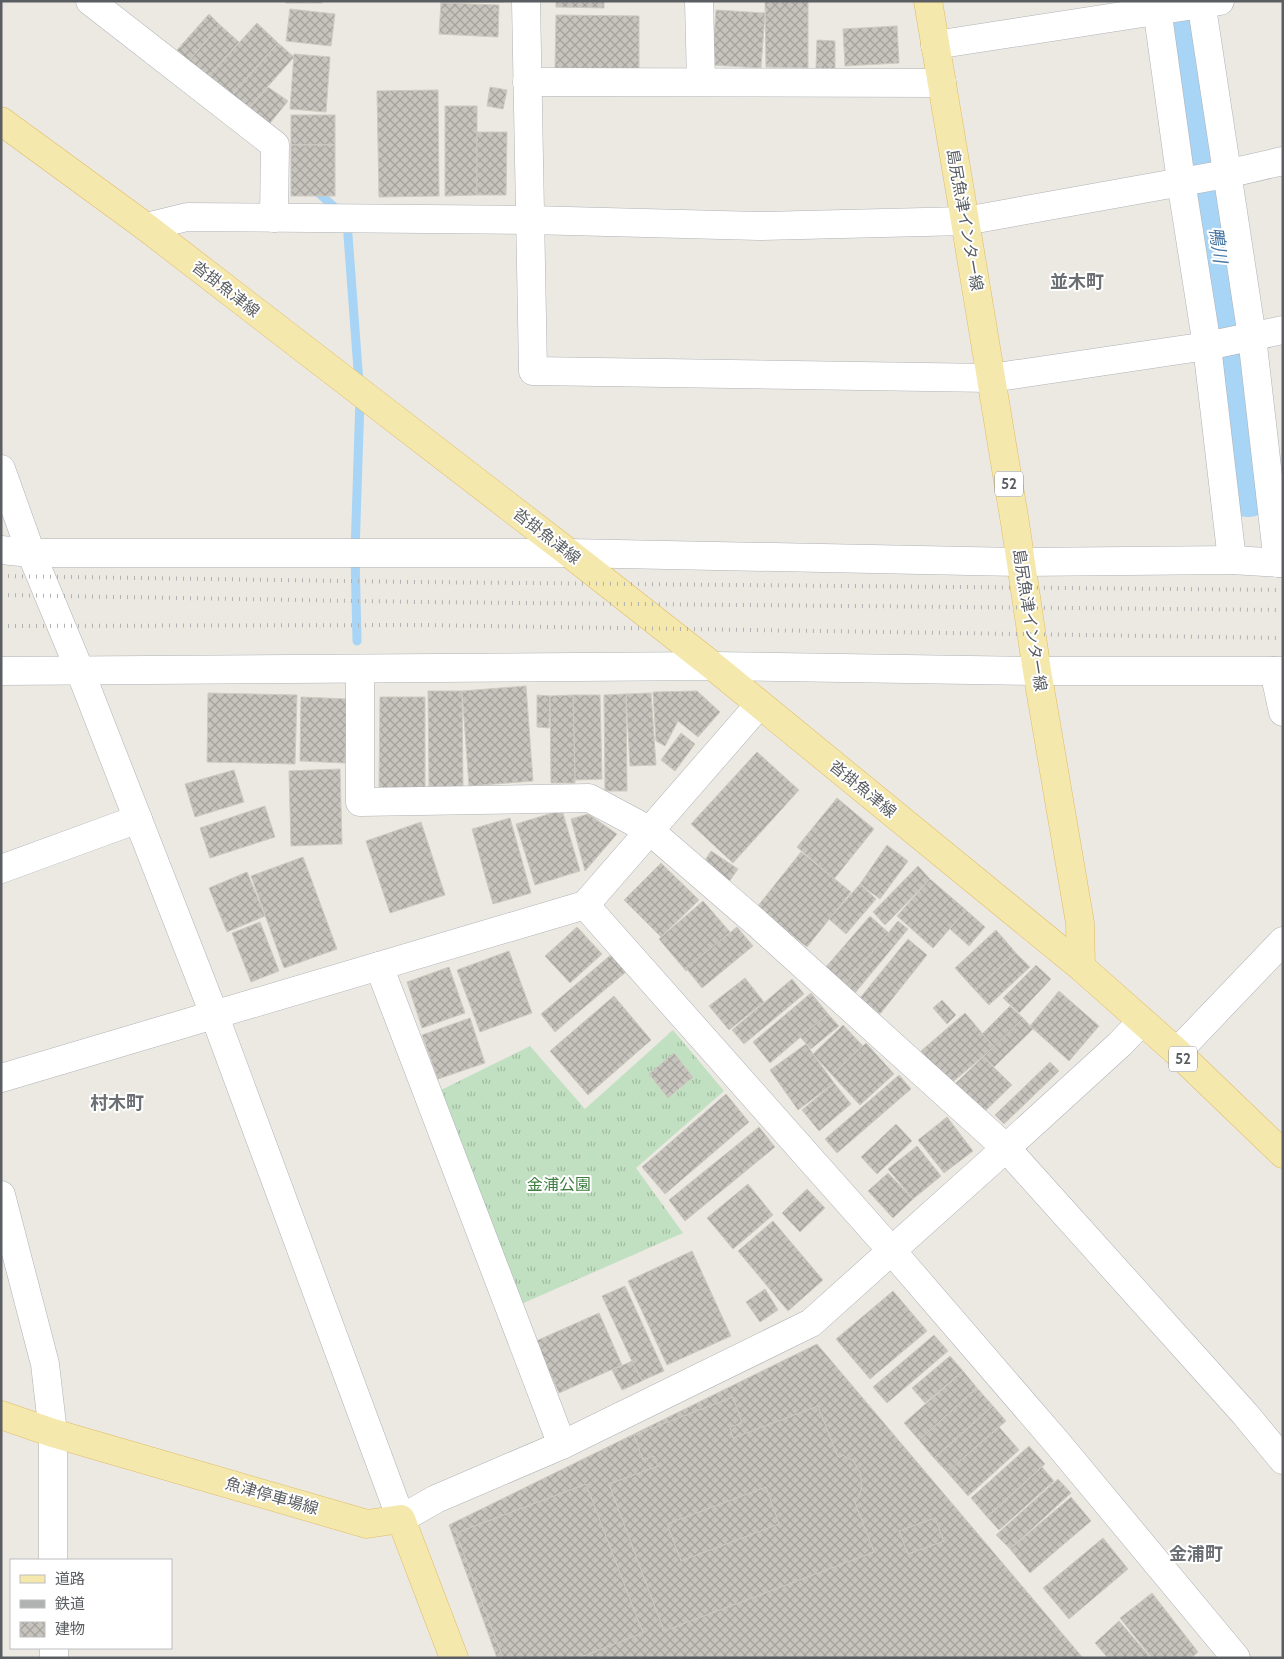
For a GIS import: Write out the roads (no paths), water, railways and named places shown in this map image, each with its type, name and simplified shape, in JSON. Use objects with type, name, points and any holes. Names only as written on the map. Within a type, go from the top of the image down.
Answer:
[{"type":"main road","name":"島尻魚津インター線","points":[[928,1],[966,221],[1037,671],[1080,923],[1081,967]]},
{"type":"main road","name":"沓掛魚津線","points":[[1,121],[146,227],[569,553],[713,666],[1081,967]]},
{"type":"main road","name":"52","points":[[1081,967],[1177,1052],[1283,1154]]},
{"type":"main road","name":"魚津停車場線","points":[[1,1415],[53,1433],[366,1524],[401,1518]]},
{"type":"main road","points":[[401,1518],[454,1658]]},
{"type":"street","points":[[90,1],[276,145],[274,218]]},
{"type":"street","points":[[526,1],[533,371],[991,378],[1211,345],[1283,330]]},
{"type":"street","points":[[699,1],[701,82]]},
{"type":"street","points":[[1,550],[31,553],[569,553],[1021,562],[1232,560],[1281,563],[1247,338],[1207,2],[1157,6],[935,45]]},
{"type":"street","points":[[1157,6],[1181,181],[1211,345],[1232,560]]},
{"type":"street","points":[[527,82],[942,83]]},
{"type":"street","points":[[146,227],[187,217],[530,220],[759,226],[966,221],[1226,174],[1283,161]]},
{"type":"street","points":[[1,469],[31,553],[80,671],[214,1014],[401,1518],[436,1499],[562,1445],[811,1322],[1006,1148],[1120,1044],[1141,1022]]},
{"type":"street","points":[[1,671],[713,666],[1037,671],[1279,671],[1283,712]]},
{"type":"street","points":[[360,669],[360,802],[590,798],[650,830],[759,925],[1006,1148],[1245,1414],[1283,1460]]},
{"type":"street","points":[[1,1078],[585,905],[759,705]]},
{"type":"street","points":[[1,869],[138,820]]},
{"type":"street","points":[[585,905],[891,1250],[1059,1445],[1236,1658]]},
{"type":"street","points":[[1177,1052],[1283,942]]},
{"type":"street","points":[[379,966],[562,1445]]},
{"type":"street","points":[[1,1195],[45,1364],[53,1433],[54,1559]]},
{"type":"waterway","name":"鴨川","points":[[1182,1],[1224,284],[1248,489]]},
{"type":"waterway","points":[[314,189],[340,212]]},
{"type":"waterway","points":[[347,222],[359,383]]},
{"type":"waterway","points":[[357,641],[355,553],[360,399]]},
{"type":"railway","points":[[1,576],[1283,590]]},
{"type":"railway","points":[[1,595],[418,602],[1283,610]]},
{"type":"railway","points":[[1,626],[421,625],[1283,638]]},
{"type":"district","name":"並木町","points":[[1077,282]]},
{"type":"district","name":"村木町","points":[[117,1103]]},
{"type":"district","name":"金浦町","points":[[1196,1554]]},
{"type":"park label","name":"金浦公園","points":[[559,1184]]}]
